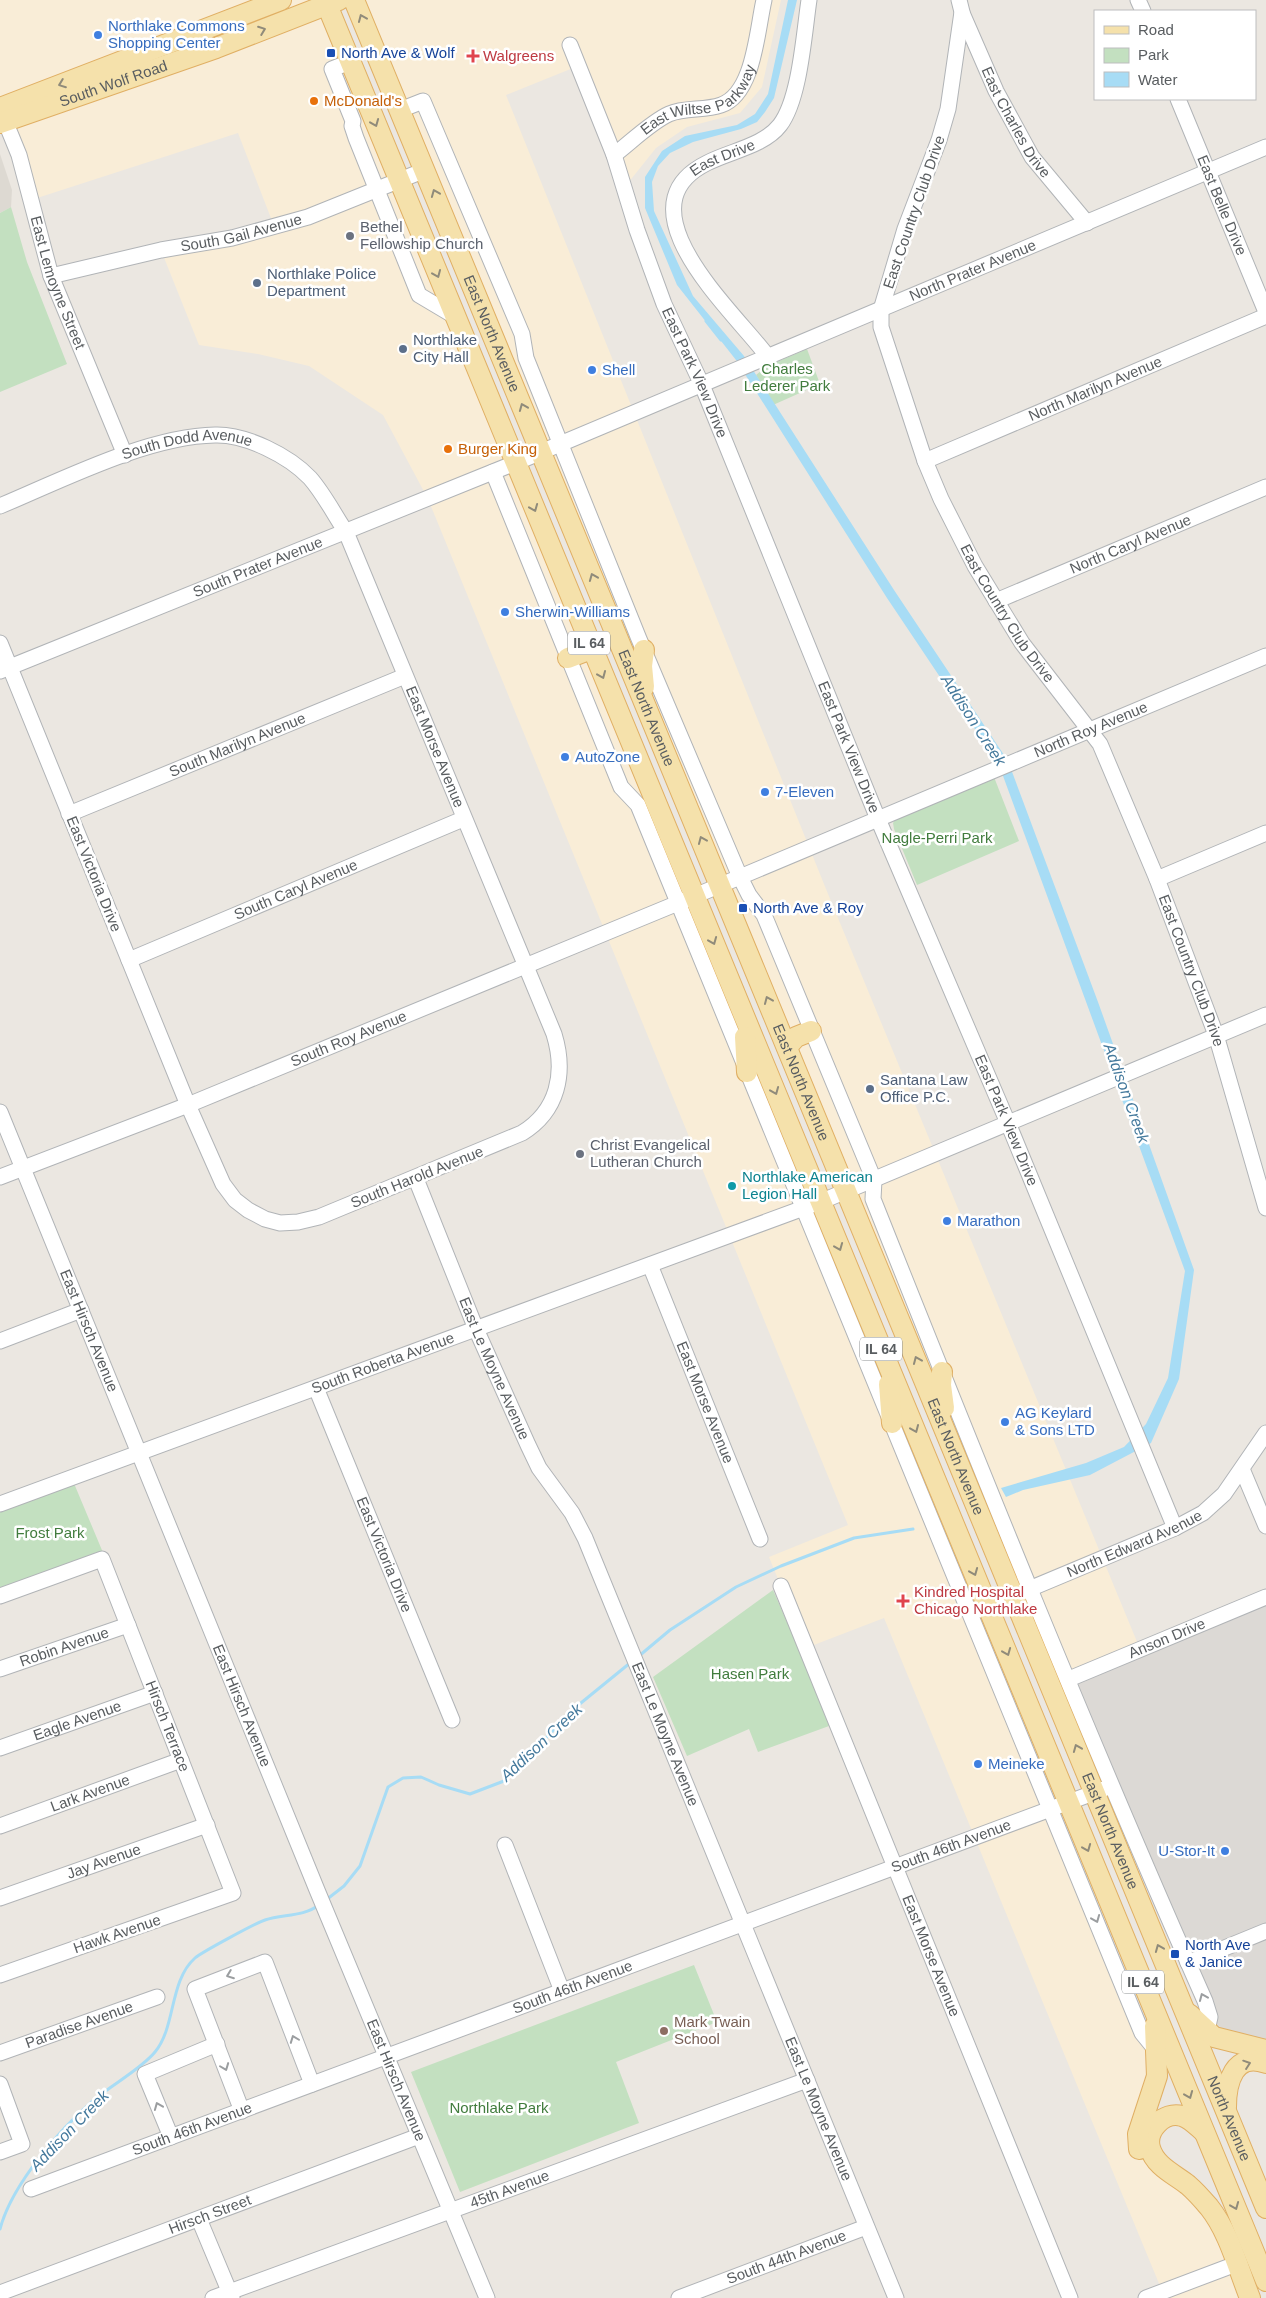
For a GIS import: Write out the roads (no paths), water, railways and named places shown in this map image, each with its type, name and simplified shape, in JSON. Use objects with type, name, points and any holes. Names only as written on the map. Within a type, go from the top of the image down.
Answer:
[{"type":"main road","name":"South Wolf Road","points":[[1,115],[281,0]]},
{"type":"main road","name":"East North Avenue","points":[[354,0],[985,1527],[1023,1592],[1104,1790],[1182,2005],[1204,2058]]},
{"type":"main road","name":"South Wolf Road","points":[[1,115],[216,48],[330,2]]},
{"type":"main road","name":"East North Avenue","points":[[330,2],[341,66],[399,181],[591,649],[686,899],[740,1008],[812,1205],[887,1364],[960,1537],[979,1610],[1060,1806],[1152,2004],[1217,2161]]},
{"type":"main road","points":[[568,658],[591,649]]},
{"type":"main road","points":[[644,650],[642,666],[647,709]]},
{"type":"main road","points":[[740,1008],[748,1055],[748,1072]]},
{"type":"main road","points":[[787,1046],[796,1037],[811,1031]]},
{"type":"main road","points":[[887,1364],[892,1423]]},
{"type":"main road","points":[[942,1372],[941,1385],[948,1435]]},
{"type":"main road","points":[[1152,2004],[1156,2034],[1157,2076],[1138,2134],[1140,2153],[1151,2169],[1209,2207]]},
{"type":"main road","points":[[1182,2005],[1214,2037],[1249,2044],[1266,2050]]},
{"type":"main road","name":"North Avenue","points":[[1204,2058],[1266,2208]]},
{"type":"main road","points":[[1226,2109],[1226,2088],[1230,2075],[1244,2063],[1260,2061],[1266,2063]]},
{"type":"main road","points":[[1205,2133],[1184,2116],[1171,2115],[1158,2122],[1149,2139],[1155,2158],[1188,2185],[1209,2207],[1217,2220],[1250,2298]]},
{"type":"main road","name":"North Avenue","points":[[1217,2161],[1266,2281]]},
{"type":"street","name":"East Wiltse Parkway","points":[[614,155],[667,115],[713,107],[733,98],[745,84],[748,77],[764,0]]},
{"type":"street","name":"East Drive","points":[[761,360],[695,268],[685,249],[675,222],[675,199],[682,183],[696,169],[758,141],[780,125],[792,101],[809,0]]},
{"type":"street","name":"East Charles Drive","points":[[961,6],[996,91],[1032,157],[1087,223]]},
{"type":"street","name":"East Country Club Drive","points":[[961,6],[952,86],[939,140],[905,229],[881,310],[881,328],[893,369],[925,460],[958,532],[996,601],[1022,643],[1100,744],[1157,879],[1216,1035],[1263,1186],[1266,1208]]},
{"type":"street","name":"East Park View Drive","points":[[570,45],[614,155],[637,230],[664,304],[702,385],[878,819],[1008,1123],[1175,1528]]},
{"type":"street","points":[[341,66],[356,138],[419,295],[456,318]]},
{"type":"street","name":"East Belle Drive","points":[[1178,100],[1266,312]]},
{"type":"street","name":"East North Avenue","points":[[400,110],[423,101],[522,334],[526,358],[644,650],[740,877],[749,895],[764,915],[874,1180],[873,1199],[942,1372],[1023,1592],[1068,1679],[1104,1790],[1188,1963],[1210,2016],[1206,2031],[1204,2058]]},
{"type":"street","name":"East Lemoyne Street","points":[[1,115],[19,155],[51,276],[125,455]]},
{"type":"street","name":"North Prater Avenue","points":[[515,463],[1266,147]]},
{"type":"street","name":"South Gail Avenue","points":[[51,276],[161,250],[232,238],[308,217],[425,170]]},
{"type":"street","name":"North Marilyn Avenue","points":[[925,460],[1266,316]]},
{"type":"street","name":"South Dodd Avenue","points":[[0,506],[125,455],[173,440],[217,434],[258,444],[288,460],[310,478],[346,532]]},
{"type":"street","name":"South Prater Avenue","points":[[5,669],[515,463]]},
{"type":"street","name":"East North Avenue","points":[[493,472],[622,787],[638,805],[686,899],[748,1072],[812,1205],[892,1423],[979,1610]]},
{"type":"street","name":"North Caryl Avenue","points":[[996,601],[1266,487]]},
{"type":"street","name":"East Morse Avenue","points":[[346,532],[463,819],[526,964]]},
{"type":"street","name":"East Victoria Drive","points":[[0,643],[5,669],[70,814],[188,1105]]},
{"type":"street","name":"North Roy Avenue","points":[[686,899],[1266,656]]},
{"type":"street","name":"South Marilyn Avenue","points":[[70,814],[405,676]]},
{"type":"street","name":"South Caryl Avenue","points":[[129,960],[463,819]]},
{"type":"street","points":[[1157,879],[1266,833]]},
{"type":"street","name":"South Roy Avenue","points":[[0,1177],[188,1105],[686,899]]},
{"type":"street","name":"South Harold Avenue","points":[[188,1105],[223,1184],[235,1200],[248,1210],[265,1218],[289,1223],[319,1217],[416,1179],[522,1134],[536,1124],[551,1104],[559,1081],[559,1054],[554,1034],[526,964]]},
{"type":"street","name":"South Roberta Avenue","points":[[0,1504],[812,1205],[1266,1015]]},
{"type":"street","name":"East Hirsch Avenue","points":[[0,1112],[326,1914],[487,2298]]},
{"type":"street","name":"East Le Moyne Avenue","points":[[416,1179],[476,1329],[539,1468],[572,1512],[585,1538],[896,2298]]},
{"type":"street","name":"East Morse Avenue","points":[[650,1265],[760,1539]]},
{"type":"street","points":[[0,1341],[81,1310]]},
{"type":"street","name":"East Victoria Drive","points":[[316,1388],[452,1720]]},
{"type":"street","name":"North Edward Avenue","points":[[979,1610],[1175,1528],[1202,1513],[1224,1494],[1266,1433]]},
{"type":"street","points":[[1242,1469],[1266,1526]]},
{"type":"street","name":"Hirsch Terrace","points":[[0,1596],[102,1560],[233,1893]]},
{"type":"street","name":"East Morse Avenue","points":[[781,1586],[1070,2298]]},
{"type":"street","name":"Anson Drive","points":[[1068,1679],[1266,1597]]},
{"type":"street","name":"Robin Avenue","points":[[0,1669],[128,1625]]},
{"type":"street","name":"Eagle Avenue","points":[[0,1748],[155,1693]]},
{"type":"street","name":"Lark Avenue","points":[[0,1826],[181,1760]]},
{"type":"street","name":"South 46th Avenue","points":[[31,2189],[1104,1790]]},
{"type":"street","name":"East North Avenue","points":[[1060,1806],[1142,2033],[1156,2052]]},
{"type":"street","name":"Jay Avenue","points":[[0,1898],[207,1825]]},
{"type":"street","points":[[505,1845],[562,1991]]},
{"type":"street","name":"Hawk Avenue","points":[[0,1975],[233,1893]]},
{"type":"street","points":[[1188,1963],[1266,1931]]},
{"type":"street","points":[[242,2110],[195,1988],[265,1962],[312,2084]]},
{"type":"street","name":"Paradise Avenue","points":[[0,2053],[157,1997]]},
{"type":"street","points":[[170,2137],[145,2074],[217,2044]]},
{"type":"street","points":[[1156,2052],[1178,2068]]},
{"type":"street","name":"45th Avenue","points":[[213,2298],[230,2295],[450,2209],[807,2080]]},
{"type":"street","points":[[0,2084],[22,2144],[0,2152]]},
{"type":"street","name":"Hirsch Street","points":[[0,2293],[419,2136]]},
{"type":"street","points":[[199,2219],[230,2295]]},
{"type":"street","name":"South 44th Avenue","points":[[679,2298],[866,2227]]},
{"type":"street","points":[[1146,2298],[1236,2264]]},
{"type":"water","points":[[788,0],[797,0],[774,98],[757,122],[741,129],[693,142],[670,153],[658,166],[652,182],[654,211],[693,296],[744,356],[894,590],[1008,761],[1098,1002],[1194,1270],[1179,1379],[1151,1443],[1090,1475],[1023,1490],[1006,1497],[1001,1488],[1086,1463],[1124,1447],[1146,1424],[1168,1378],[1185,1271],[999,765],[887,598],[736,360],[677,285],[645,208],[645,177],[662,151],[685,136],[737,125],[755,114],[768,94]]},
{"type":"waterway","name":"Addison Creek","points":[[706,321],[721,340]]},
{"type":"waterway","name":"Addison Creek","points":[[639,1656],[670,1630],[736,1587],[781,1566],[854,1538],[913,1529]]},
{"type":"waterway","name":"Addison Creek","points":[[326,1900],[344,1886],[360,1866],[388,1787],[403,1778],[421,1777],[439,1785],[470,1794],[504,1781],[576,1707],[630,1663]]},
{"type":"waterway","name":"Addison Creek","points":[[0,2229],[15,2194],[26,2176],[53,2141],[81,2111],[155,2052],[162,2042],[181,1979],[195,1958],[260,1922],[306,1912],[319,1905]]},
{"type":"place","name":"Northlake Commons Shopping Center","points":[[98,35]]},
{"type":"place","name":"North Ave & Wolf","points":[[331,53]]},
{"type":"place","name":"Walgreens","points":[[473,56]]},
{"type":"place","name":"McDonald's","points":[[314,101]]},
{"type":"place","name":"Bethel Fellowship Church","points":[[350,236]]},
{"type":"place","name":"Northlake Police Department","points":[[257,283]]},
{"type":"place","name":"Northlake City Hall","points":[[403,349]]},
{"type":"place","name":"Shell","points":[[592,370]]},
{"type":"place","name":"Burger King","points":[[448,449]]},
{"type":"place","name":"Sherwin-Williams","points":[[505,612]]},
{"type":"place","name":"AutoZone","points":[[565,757]]},
{"type":"place","name":"7-Eleven","points":[[765,792]]},
{"type":"place","name":"North Ave & Roy","points":[[743,908]]},
{"type":"place","name":"Santana Law Office P.C.","points":[[870,1089]]},
{"type":"place","name":"Christ Evangelical Lutheran Church","points":[[580,1154]]},
{"type":"place","name":"Northlake American Legion Hall","points":[[732,1186]]},
{"type":"place","name":"Marathon","points":[[947,1221]]},
{"type":"place","name":"AG Keylard & Sons LTD","points":[[1005,1422]]},
{"type":"place","name":"Kindred Hospital Chicago Northlake","points":[[903,1601]]},
{"type":"place","name":"Meineke","points":[[978,1764]]},
{"type":"place","name":"U-Stor-It","points":[[1225,1851]]},
{"type":"place","name":"North Ave & Janice","points":[[1175,1954]]},
{"type":"place","name":"Mark Twain School","points":[[664,2031]]},
{"type":"park label","name":"Charles Lederer Park","points":[[787,378]]},
{"type":"park label","name":"Nagle-Perri Park","points":[[937,838]]},
{"type":"park label","name":"Frost Park","points":[[50,1533]]},
{"type":"park label","name":"Hasen Park","points":[[750,1674]]},
{"type":"park label","name":"Northlake Park","points":[[499,2108]]}]
